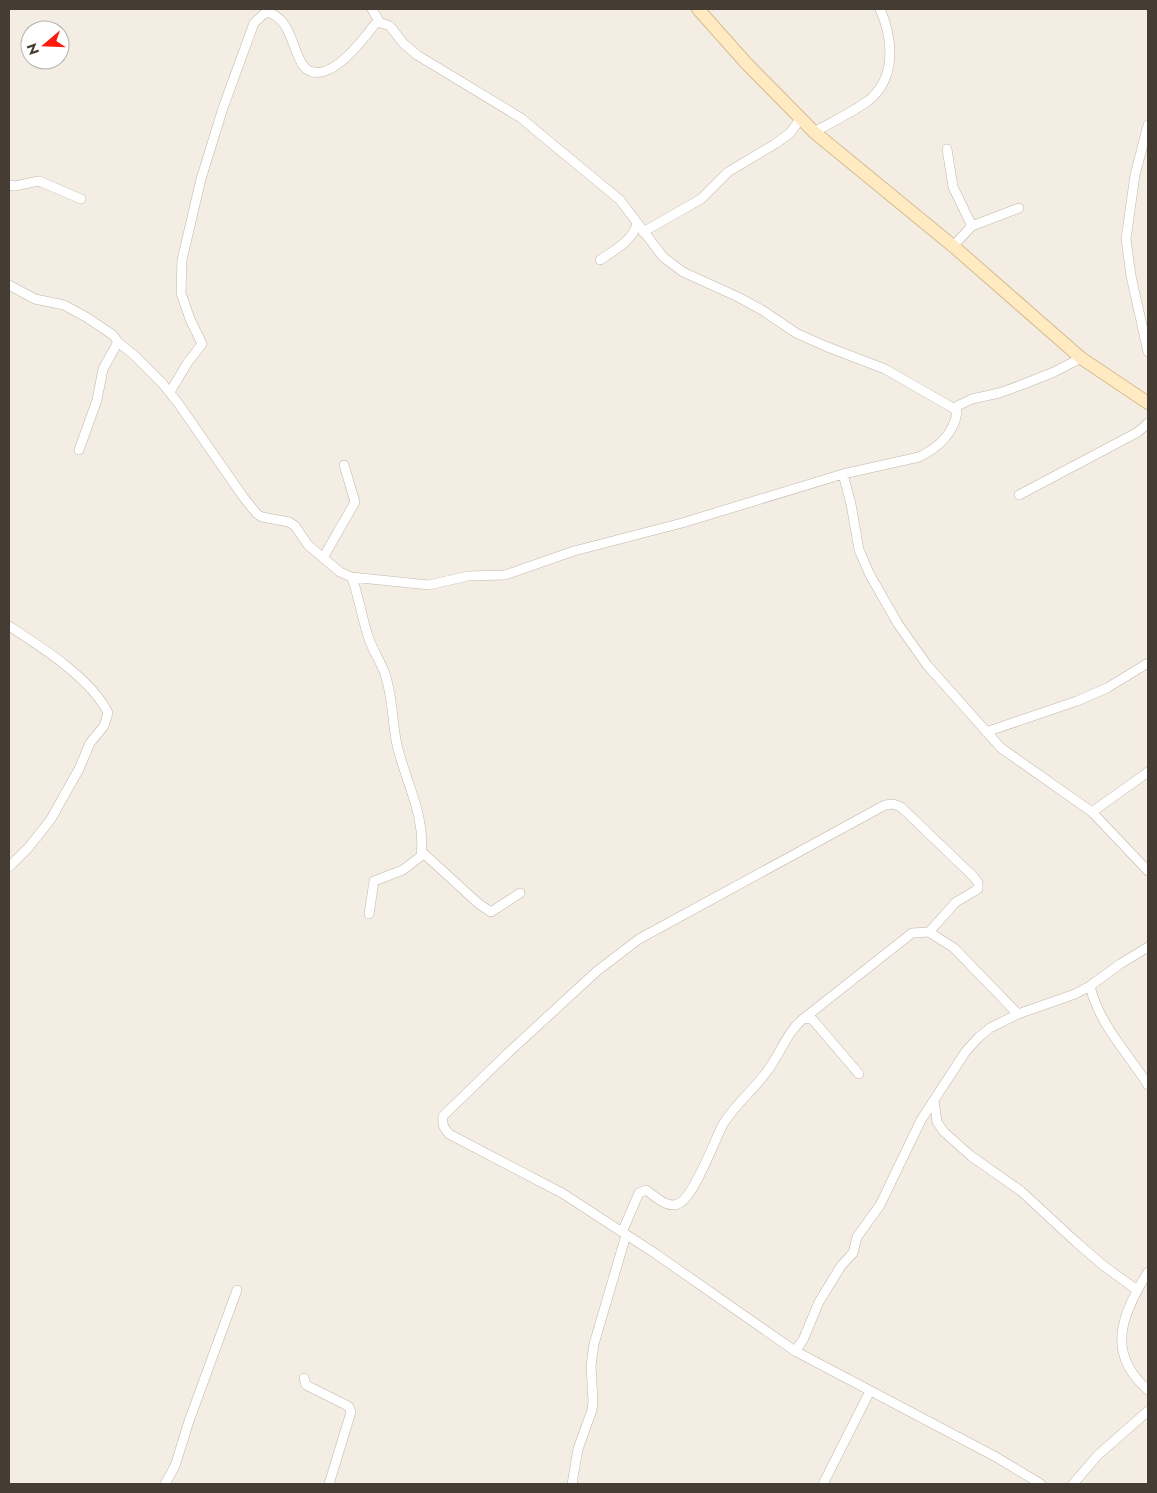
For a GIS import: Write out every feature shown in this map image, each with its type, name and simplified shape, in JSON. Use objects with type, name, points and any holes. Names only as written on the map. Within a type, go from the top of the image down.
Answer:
[{"type":"main road","points":[[698,9],[777,97],[814,132],[953,246],[1081,358],[1148,403]]},
{"type":"street","points":[[372,9],[380,23]]},
{"type":"street","points":[[814,132],[868,100],[879,89],[887,74],[890,60],[890,46],[884,18],[880,9]]},
{"type":"street","points":[[9,285],[35,299],[64,305],[113,335],[170,392],[257,514],[262,517],[289,522],[295,526],[308,545],[340,572],[351,577],[429,585],[468,576],[506,575],[574,551],[682,524],[843,474],[919,457],[930,452],[952,428],[957,412],[885,369],[796,333],[762,310],[738,297],[683,272],[663,257],[620,200],[521,118],[417,55],[403,43],[390,26],[378,22],[374,24],[340,62],[329,70],[320,73],[306,69],[298,59],[290,33],[274,14],[266,12],[254,23],[201,179],[182,260],[183,299],[202,344],[188,362],[170,392]]},
{"type":"street","points":[[643,232],[702,199],[728,172],[790,133],[801,118]]},
{"type":"street","points":[[1148,125],[1135,175],[1126,239],[1131,276],[1148,352]]},
{"type":"street","points":[[947,149],[953,187],[972,226]]},
{"type":"street","points":[[9,185],[15,186],[39,181],[81,199]]},
{"type":"street","points":[[953,246],[972,226],[1019,208]]},
{"type":"street","points":[[600,260],[636,230],[637,223]]},
{"type":"street","points":[[79,450],[97,400],[103,369],[118,342]]},
{"type":"street","points":[[953,408],[972,399],[999,393],[1024,384],[1054,372],[1081,358]]},
{"type":"street","points":[[1019,494],[1138,432],[1148,423]]},
{"type":"street","points":[[323,558],[354,502],[344,465]]},
{"type":"street","points":[[843,474],[851,504],[859,550],[870,575],[912,645],[940,681],[1001,748],[1092,812],[1148,871]]},
{"type":"street","points":[[351,577],[356,585],[358,600],[369,640],[385,672],[391,697],[397,745],[422,826],[421,856],[403,870],[374,881],[369,914]]},
{"type":"street","points":[[9,626],[48,652],[80,679],[108,713],[104,726],[90,743],[79,769],[51,819],[29,847],[9,867]]},
{"type":"street","points":[[986,732],[1077,701],[1107,688],[1148,662]]},
{"type":"street","points":[[1092,812],[1148,772]]},
{"type":"street","points":[[929,932],[956,902],[978,889],[978,883],[901,807],[885,804],[639,939],[597,971],[508,1053],[443,1116],[442,1122],[449,1134],[562,1193],[624,1233],[795,1351],[996,1457],[1041,1484]]},
{"type":"street","points":[[421,851],[479,904],[491,912],[520,894]]},
{"type":"street","points":[[572,1484],[578,1449],[592,1410],[591,1366],[594,1344],[617,1270],[624,1233],[639,1193],[642,1190],[646,1190],[666,1204],[675,1205],[683,1200],[702,1172],[730,1114],[768,1070],[787,1038],[803,1019],[912,933],[929,932],[954,948],[1018,1014]]},
{"type":"street","points":[[795,1351],[819,1302],[842,1266],[853,1253],[857,1237],[880,1206],[913,1137],[934,1100],[966,1051],[990,1028],[1018,1014],[1075,994],[1148,948]]},
{"type":"street","points":[[1090,986],[1093,1000],[1100,1015],[1148,1084]]},
{"type":"street","points":[[803,1019],[808,1018],[812,1020],[859,1074]]},
{"type":"street","points":[[934,1100],[936,1117],[944,1132],[957,1144],[1021,1191],[1104,1266],[1137,1290]]},
{"type":"street","points":[[1148,1272],[1137,1290],[1124,1320],[1121,1333],[1130,1372],[1148,1390]]},
{"type":"street","points":[[165,1484],[175,1466],[189,1421],[237,1290]]},
{"type":"street","points":[[304,1378],[306,1385],[346,1405],[351,1412],[329,1484]]},
{"type":"street","points":[[823,1484],[870,1391]]},
{"type":"street","points":[[1073,1484],[1098,1455],[1148,1411]]}]
